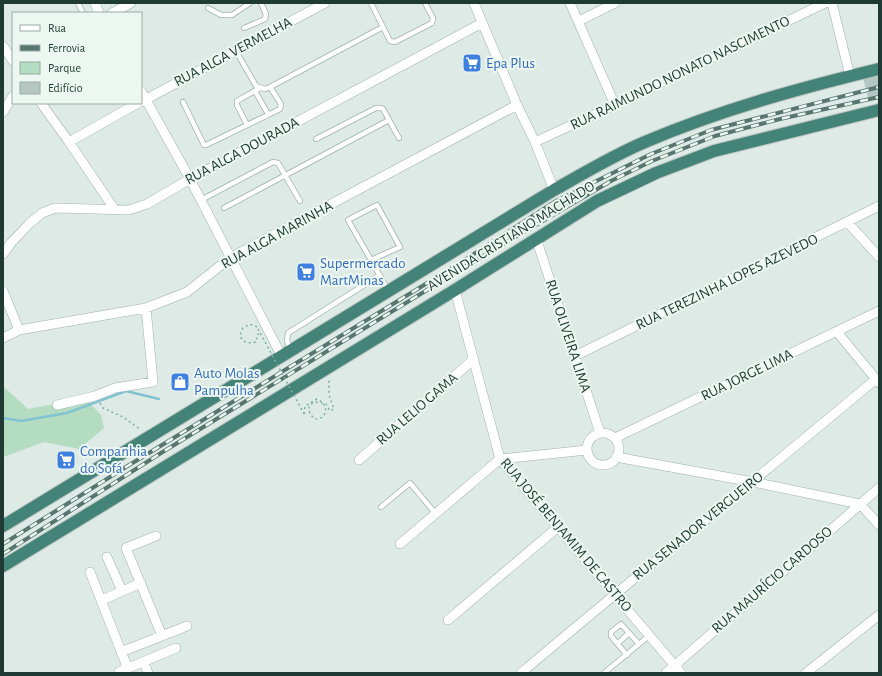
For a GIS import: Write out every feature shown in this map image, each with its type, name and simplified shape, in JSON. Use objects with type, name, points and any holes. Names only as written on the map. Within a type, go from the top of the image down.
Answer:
[{"type":"highway","name":"AVENIDA CRISTIANO MACHADO","points":[[3,526],[148,436],[599,164],[652,139],[715,116],[757,102],[879,69]]},
{"type":"highway","name":"AVENIDA CRISTIANO MACHADO","points":[[3,566],[455,290],[597,201],[656,172],[714,151],[879,110]]},
{"type":"street","points":[[95,3],[100,12]]},
{"type":"street","points":[[114,12],[131,3]]},
{"type":"street","name":"RUA ALGA VERMELHA","points":[[142,98],[325,3]]},
{"type":"street","points":[[474,3],[535,142],[554,190]]},
{"type":"street","points":[[570,3],[615,105]]},
{"type":"street","points":[[578,21],[615,3]]},
{"type":"street","name":"RUA RAIMUNDO NONATO NASCIMENTO","points":[[535,142],[615,105],[825,3]]},
{"type":"street","points":[[832,3],[850,76]]},
{"type":"street","name":"RUA ALGA DOURADA","points":[[3,254],[29,224],[42,213],[55,208],[129,210],[147,204],[190,179],[482,22]]},
{"type":"street","points":[[3,46],[12,60]]},
{"type":"street","points":[[3,112],[12,98]]},
{"type":"street","points":[[142,101],[190,179],[230,258],[286,353]]},
{"type":"street","points":[[43,104],[115,210]]},
{"type":"street","name":"RUA ALGA VERMELHA","points":[[69,142],[133,104]]},
{"type":"street","name":"RUA ALGA MARINHA","points":[[3,338],[19,330],[146,308],[187,292],[230,258],[518,105]]},
{"type":"street","name":"RUA TEREZINHA LOPES AZEVEDO","points":[[575,356],[848,223],[879,206]]},
{"type":"street","points":[[848,223],[879,257]]},
{"type":"street","name":"RUA OLIVEIRA LIMA","points":[[536,238],[600,433]]},
{"type":"street","name":"RUA JOSÉ BENJAMIM DE CASTRO","points":[[455,290],[500,459],[681,673]]},
{"type":"street","points":[[3,291],[19,330]]},
{"type":"street","points":[[58,405],[95,396],[115,388],[153,382],[146,308]]},
{"type":"street","name":"RUA JORGE LIMA","points":[[615,438],[879,311]]},
{"type":"street","points":[[837,332],[877,381]]},
{"type":"street","name":"RUA LELIO GAMA","points":[[359,460],[474,359]]},
{"type":"street","name":"RUA SENADOR VERGUEIRO","points":[[521,673],[615,594],[877,381]]},
{"type":"street","points":[[600,433],[608,434],[615,438],[619,448],[616,457],[608,464],[599,464],[590,459],[587,445],[592,437],[600,433]]},
{"type":"street","points":[[400,544],[500,459],[587,450]]},
{"type":"street","points":[[616,457],[753,482],[860,504],[879,525]]},
{"type":"street","name":"RUA MAURÍCIO CARDOSO","points":[[666,673],[879,488]]},
{"type":"street","points":[[448,620],[558,527]]},
{"type":"street","points":[[156,536],[126,548],[162,636]]},
{"type":"street","points":[[107,557],[122,592]]},
{"type":"street","points":[[90,572],[128,669]]},
{"type":"street","points":[[102,600],[141,583]]},
{"type":"street","points":[[806,673],[879,615]]},
{"type":"street","points":[[121,652],[187,626]]},
{"type":"street","points":[[119,672],[176,648]]},
{"type":"street","points":[[144,662],[148,673]]},
{"type":"lane","points":[[78,3],[82,12]]},
{"type":"lane","points":[[208,8],[221,15],[232,15],[250,3]]},
{"type":"lane","points":[[244,28],[265,19],[266,14],[261,3]]},
{"type":"lane","points":[[371,3],[390,41],[395,42],[432,23],[433,18],[425,3]]},
{"type":"lane","points":[[236,50],[256,86],[265,89],[383,27]]},
{"type":"lane","points":[[183,102],[204,145],[208,145],[281,107],[281,104],[270,87]]},
{"type":"lane","points":[[247,125],[237,105],[237,101],[260,88]]},
{"type":"lane","points":[[255,91],[268,114]]},
{"type":"lane","points":[[316,138],[376,108],[381,108],[383,109],[399,138]]},
{"type":"lane","points":[[224,208],[389,120]]},
{"type":"lane","points":[[201,200],[272,162],[278,163],[300,201]]},
{"type":"lane","points":[[371,260],[400,247],[377,205],[348,220],[388,291]]},
{"type":"lane","points":[[286,353],[288,332],[380,275]]},
{"type":"lane","points":[[382,507],[410,483],[436,514]]},
{"type":"lane","points":[[626,654],[611,636],[611,632],[615,628],[621,624],[639,644]]},
{"type":"lane","points":[[618,643],[630,633]]},
{"type":"lane","points":[[604,673],[650,635]]},
{"type":"path","points":[[256,335],[256,342],[246,344],[241,339],[242,328],[248,324],[253,325],[258,329],[304,414],[305,406],[317,399],[326,404],[330,411],[334,409],[329,395],[328,384],[331,365]]},
{"type":"path","points":[[313,403],[324,403],[326,412],[325,415],[321,418],[315,419],[310,415],[309,407],[313,403]]},
{"type":"path","points":[[103,408],[123,418],[148,436]]},
{"type":"green space","points":[[4,387],[28,409],[85,398],[101,415],[104,428],[79,449],[44,442],[3,457]]},
{"type":"building","points":[[879,75],[879,99],[869,101],[863,78]]},
{"type":"waterway","points":[[3,418],[21,421],[67,413],[126,391],[159,399]]},
{"type":"railway","points":[[3,544],[460,263],[556,201],[651,154],[711,130],[879,87]]},
{"type":"railway","points":[[3,554],[161,453],[463,268],[611,181],[652,161],[715,136],[780,119],[879,97]]},
{"type":"place","name":"Epa Plus","points":[[472,63]]},
{"type":"place","name":"Supermercado MartMinas","points":[[306,272]]},
{"type":"place","name":"Auto Molas Pampulha","points":[[180,382]]},
{"type":"place","name":"Companhia do Sofá","points":[[66,460]]}]
